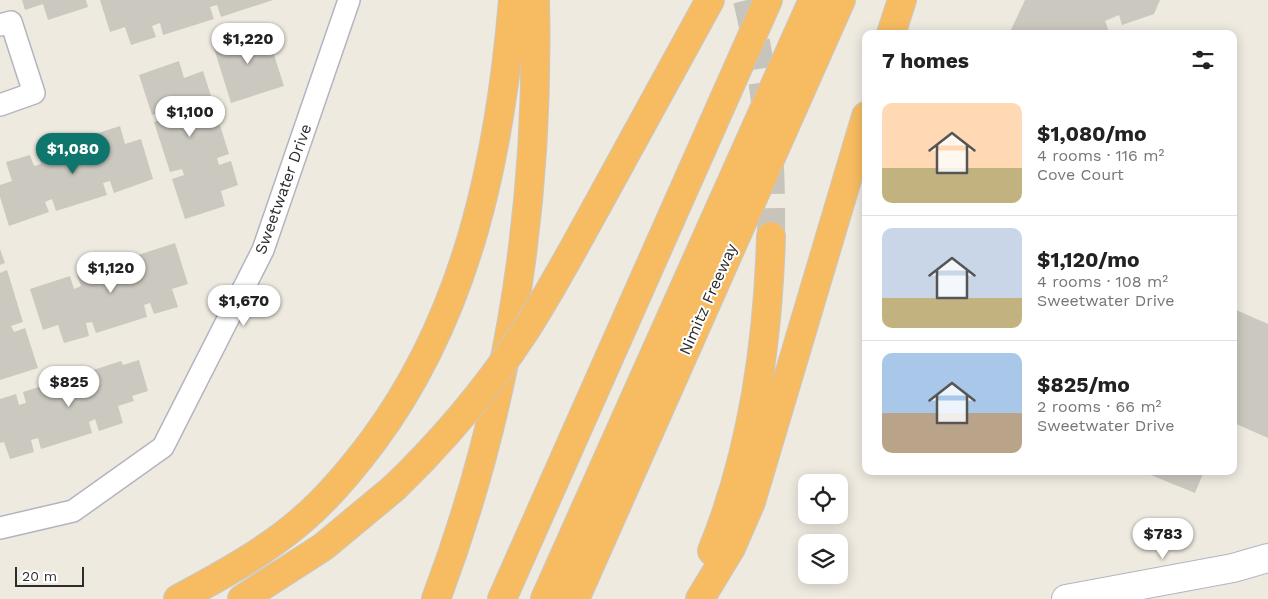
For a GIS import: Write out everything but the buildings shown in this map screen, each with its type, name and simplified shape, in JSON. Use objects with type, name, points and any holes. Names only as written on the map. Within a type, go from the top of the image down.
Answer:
[{"type":"highway","points":[[178,599],[241,563],[302,520],[354,465],[384,425],[415,376],[454,293],[477,222],[502,98],[513,0]]},
{"type":"highway","points":[[436,599],[485,445],[514,312],[525,239],[534,140],[535,0]]},
{"type":"highway","points":[[242,599],[323,547],[394,488],[453,426],[508,356],[549,292],[710,0]]},
{"type":"highway","points":[[502,599],[768,0]]},
{"type":"highway","points":[[545,599],[813,0]]},
{"type":"highway","name":"Nimitz Freeway","points":[[575,599],[841,0]]},
{"type":"highway","points":[[892,30],[902,0]]},
{"type":"highway","points":[[700,599],[731,548],[750,502],[862,129]]},
{"type":"highway","points":[[692,599],[732,495],[757,396],[767,314],[772,236]]},
{"type":"main road","points":[[1066,599],[1233,568],[1268,558]]},
{"type":"street","name":"Sweetwater Drive","points":[[0,528],[73,511],[163,447],[263,250],[349,0]]},
{"type":"street","points":[[0,26],[11,22],[34,93],[0,105]]},
{"type":"tunnel","points":[[747,0],[754,29],[763,87],[769,146],[771,236]]}]
